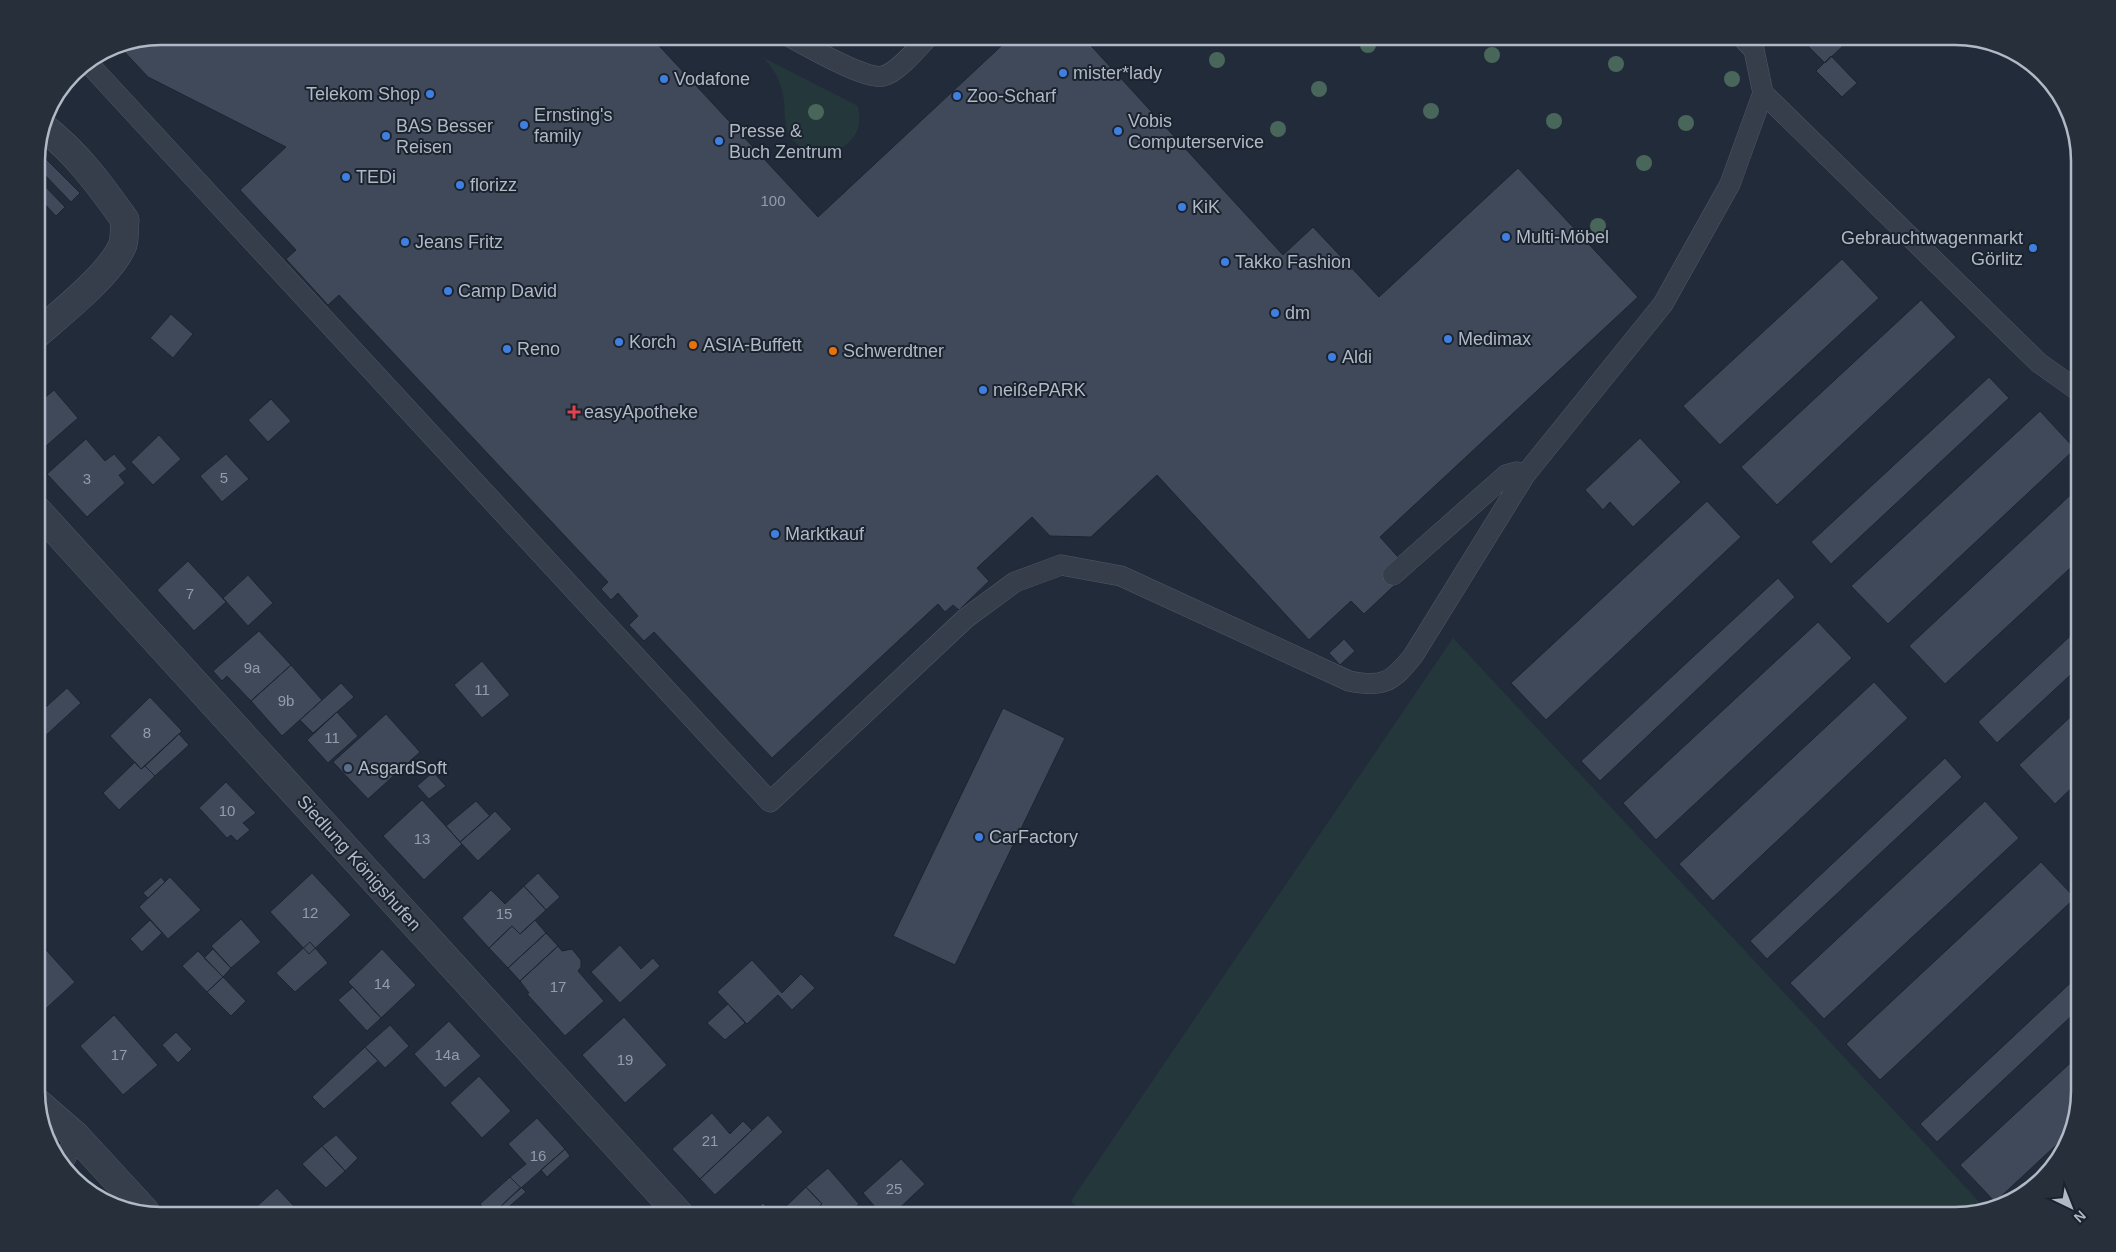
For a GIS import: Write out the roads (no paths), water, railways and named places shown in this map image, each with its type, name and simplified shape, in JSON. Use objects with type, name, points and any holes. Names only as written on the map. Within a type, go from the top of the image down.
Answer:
[{"type":"street","points":[[45,326],[79,297],[108,267],[123,244],[125,220],[99,184],[70,150],[49,132]]},
{"type":"street","name":"Siedlung Königshufen","points":[[45,520],[673,1207]]},
{"type":"street","points":[[47,1111],[76,1136],[139,1205]]},
{"type":"lane","points":[[806,45],[868,75],[883,76],[895,70],[920,45]]},
{"type":"lane","points":[[92,68],[770,802],[966,618],[1015,582],[1061,566],[1121,576],[1349,681],[1367,685],[1384,683],[1400,671],[1413,656],[1525,475],[1663,304],[1730,184],[1763,94],[1754,50],[1749,45]]},
{"type":"lane","points":[[1763,94],[2039,363],[2071,386]]},
{"type":"lane","points":[[1393,575],[1506,475],[1517,472],[1525,475]]},
{"type":"lane","points":[[66,1157],[76,1136]]},
{"type":"place","name":"mister*lady","points":[[1063,73]]},
{"type":"place","name":"Vodafone","points":[[664,79]]},
{"type":"place","name":"Telekom Shop","points":[[430,94]]},
{"type":"place","name":"Zoo-Scharf","points":[[957,96]]},
{"type":"place","name":"Ernsting's family","points":[[524,125]]},
{"type":"place","name":"Vobis Computerservice","points":[[1118,131]]},
{"type":"place","name":"BAS Besser Reisen","points":[[386,136]]},
{"type":"place","name":"Presse & Buch Zentrum","points":[[719,141]]},
{"type":"place","name":"TEDi","points":[[346,177]]},
{"type":"place","name":"florizz","points":[[460,185]]},
{"type":"place","name":"KiK","points":[[1182,207]]},
{"type":"place","name":"Multi-Möbel","points":[[1506,237]]},
{"type":"place","name":"Jeans Fritz","points":[[405,242]]},
{"type":"place","name":"Gebrauchtwagenmarkt Görlitz","points":[[2033,248]]},
{"type":"place","name":"Takko Fashion","points":[[1225,262]]},
{"type":"place","name":"Camp David","points":[[448,291]]},
{"type":"place","name":"dm","points":[[1275,313]]},
{"type":"place","name":"Medimax","points":[[1448,339]]},
{"type":"place","name":"Korch","points":[[619,342]]},
{"type":"place","name":"ASIA-Buffett","points":[[693,345]]},
{"type":"place","name":"Reno","points":[[507,349]]},
{"type":"place","name":"Schwerdtner","points":[[833,351]]},
{"type":"place","name":"Aldi","points":[[1332,357]]},
{"type":"place","name":"neißePARK","points":[[983,390]]},
{"type":"place","name":"easyApotheke","points":[[574,412]]},
{"type":"place","name":"Marktkauf","points":[[775,534]]},
{"type":"place","name":"AsgardSoft","points":[[348,768]]},
{"type":"place","name":"CarFactory","points":[[979,837]]}]
